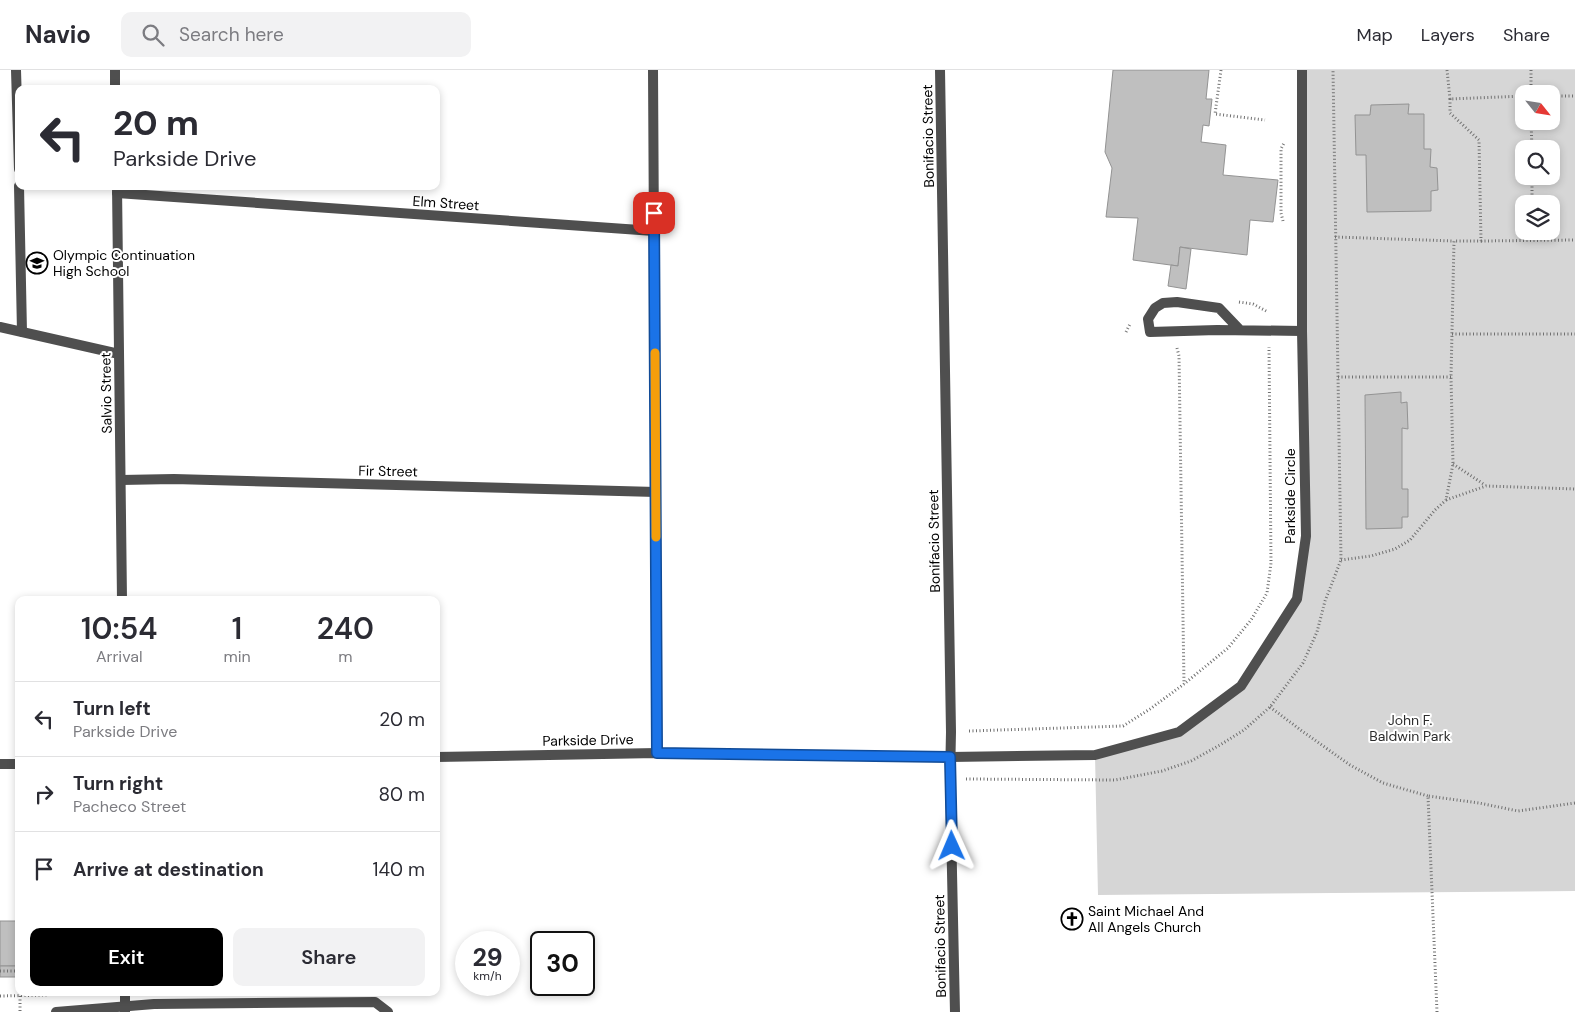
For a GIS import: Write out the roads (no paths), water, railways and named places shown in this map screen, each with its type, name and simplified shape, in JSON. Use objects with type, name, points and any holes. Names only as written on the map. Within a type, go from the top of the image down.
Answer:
[{"type":"street","points":[[16,70],[16,85]]},
{"type":"street","points":[[115,70],[115,85]]},
{"type":"street","points":[[653,70],[657,753]]},
{"type":"street","name":"Bonifacio Street","points":[[940,70],[955,1012]]},
{"type":"street","name":"Parkside Circle","points":[[950,757],[1095,754],[1178,732],[1241,686],[1297,599],[1306,536],[1302,331],[1302,70]]},
{"type":"street","points":[[19,190],[22,332]]},
{"type":"street","name":"Elm Street","points":[[117,190],[654,231]]},
{"type":"street","name":"Salvio Street","points":[[117,190],[122,596]]},
{"type":"street","points":[[1240,330],[1219,308],[1177,302],[1163,302],[1155,308],[1148,319],[1150,332],[1302,331]]},
{"type":"street","points":[[0,327],[119,354]]},
{"type":"street","name":"Fir Street","points":[[121,480],[174,479],[656,492]]},
{"type":"street","name":"Parkside Drive","points":[[440,757],[657,753],[950,757]]},
{"type":"street","points":[[0,764],[15,764]]},
{"type":"street","points":[[125,996],[125,1009]]},
{"type":"street","points":[[56,1012],[125,1009],[154,1004],[375,1002],[388,1012]]},
{"type":"place","name":"Olympic Continuation High School","points":[[37,263]]},
{"type":"place","name":"Saint Michael And All Angels Church","points":[[1072,919]]},
{"type":"park label","name":"John F. Baldwin Park","points":[[1410,728]]}]
